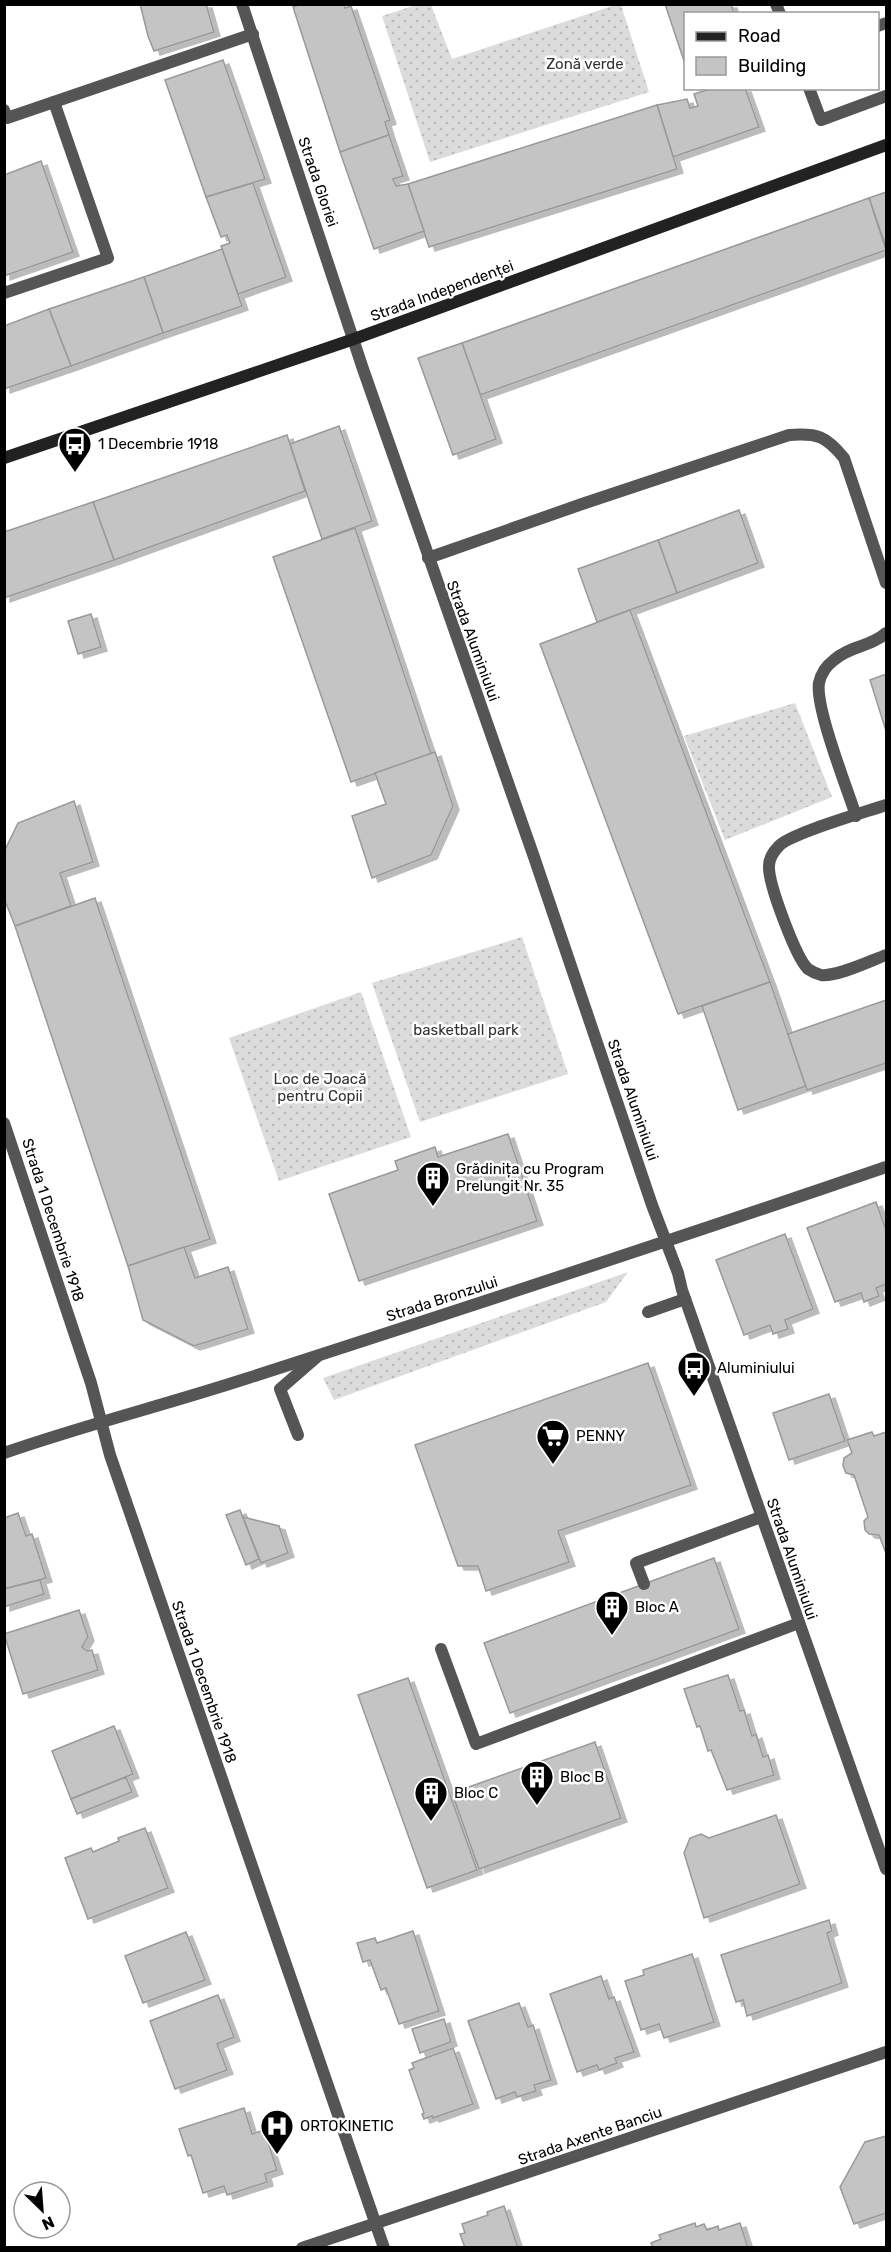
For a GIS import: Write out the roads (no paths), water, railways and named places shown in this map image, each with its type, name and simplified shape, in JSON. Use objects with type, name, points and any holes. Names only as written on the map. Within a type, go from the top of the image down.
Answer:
[{"type":"main road","name":"Strada Independenței","points":[[4,458],[354,339],[886,145]]},
{"type":"street","name":"Strada Gloriei","points":[[244,5],[354,339]]},
{"type":"street","points":[[4,110],[7,118],[253,34]]},
{"type":"street","points":[[810,90],[821,120],[886,96]]},
{"type":"street","points":[[4,293],[108,258],[54,102]]},
{"type":"street","name":"Strada Aluminiului","points":[[354,339],[428,558],[678,1273],[685,1299],[886,1869]]},
{"type":"street","points":[[428,558],[789,435],[809,434],[830,441],[844,458],[886,584]]},
{"type":"street","points":[[856,816],[819,703],[819,683],[825,667],[836,657],[877,641],[886,633]]},
{"type":"street","points":[[886,805],[780,844],[769,865],[771,885],[798,955],[808,970],[820,975],[832,975],[886,955]]},
{"type":"street","name":"Strada 1 Decembrie 1918","points":[[4,1123],[91,1383],[110,1455],[384,2247]]},
{"type":"street","name":"Strada Bronzului","points":[[4,1453],[44,1438],[102,1423],[318,1356],[886,1167]]},
{"type":"street","points":[[648,1312],[685,1299]]},
{"type":"street","points":[[298,1435],[280,1389],[318,1356]]},
{"type":"street","points":[[644,1584],[636,1563],[761,1517]]},
{"type":"street","points":[[441,1649],[476,1744],[799,1623]]},
{"type":"street","name":"Strada Axente Banciu","points":[[302,2247],[886,2052]]},
{"type":"place","name":"1 Decembrie 1918","points":[[75,473]]},
{"type":"place","name":"Grădinița cu Program Prelungit Nr. 35","points":[[433,1207]]},
{"type":"place","name":"Aluminiului","points":[[694,1397]]},
{"type":"place","name":"PENNY","points":[[553,1465]]},
{"type":"place","name":"Bloc A","points":[[612,1636]]},
{"type":"place","name":"Bloc B","points":[[537,1806]]},
{"type":"place","name":"Bloc C","points":[[431,1822]]},
{"type":"place","name":"ORTOKINETIC","points":[[277,2155]]},
{"type":"park label","name":"Zonă verde","points":[[585,64]]},
{"type":"park label","name":"basketball park","points":[[466,1030]]},
{"type":"park label","name":"Loc de Joacă pentru Copii","points":[[320,1088]]}]
